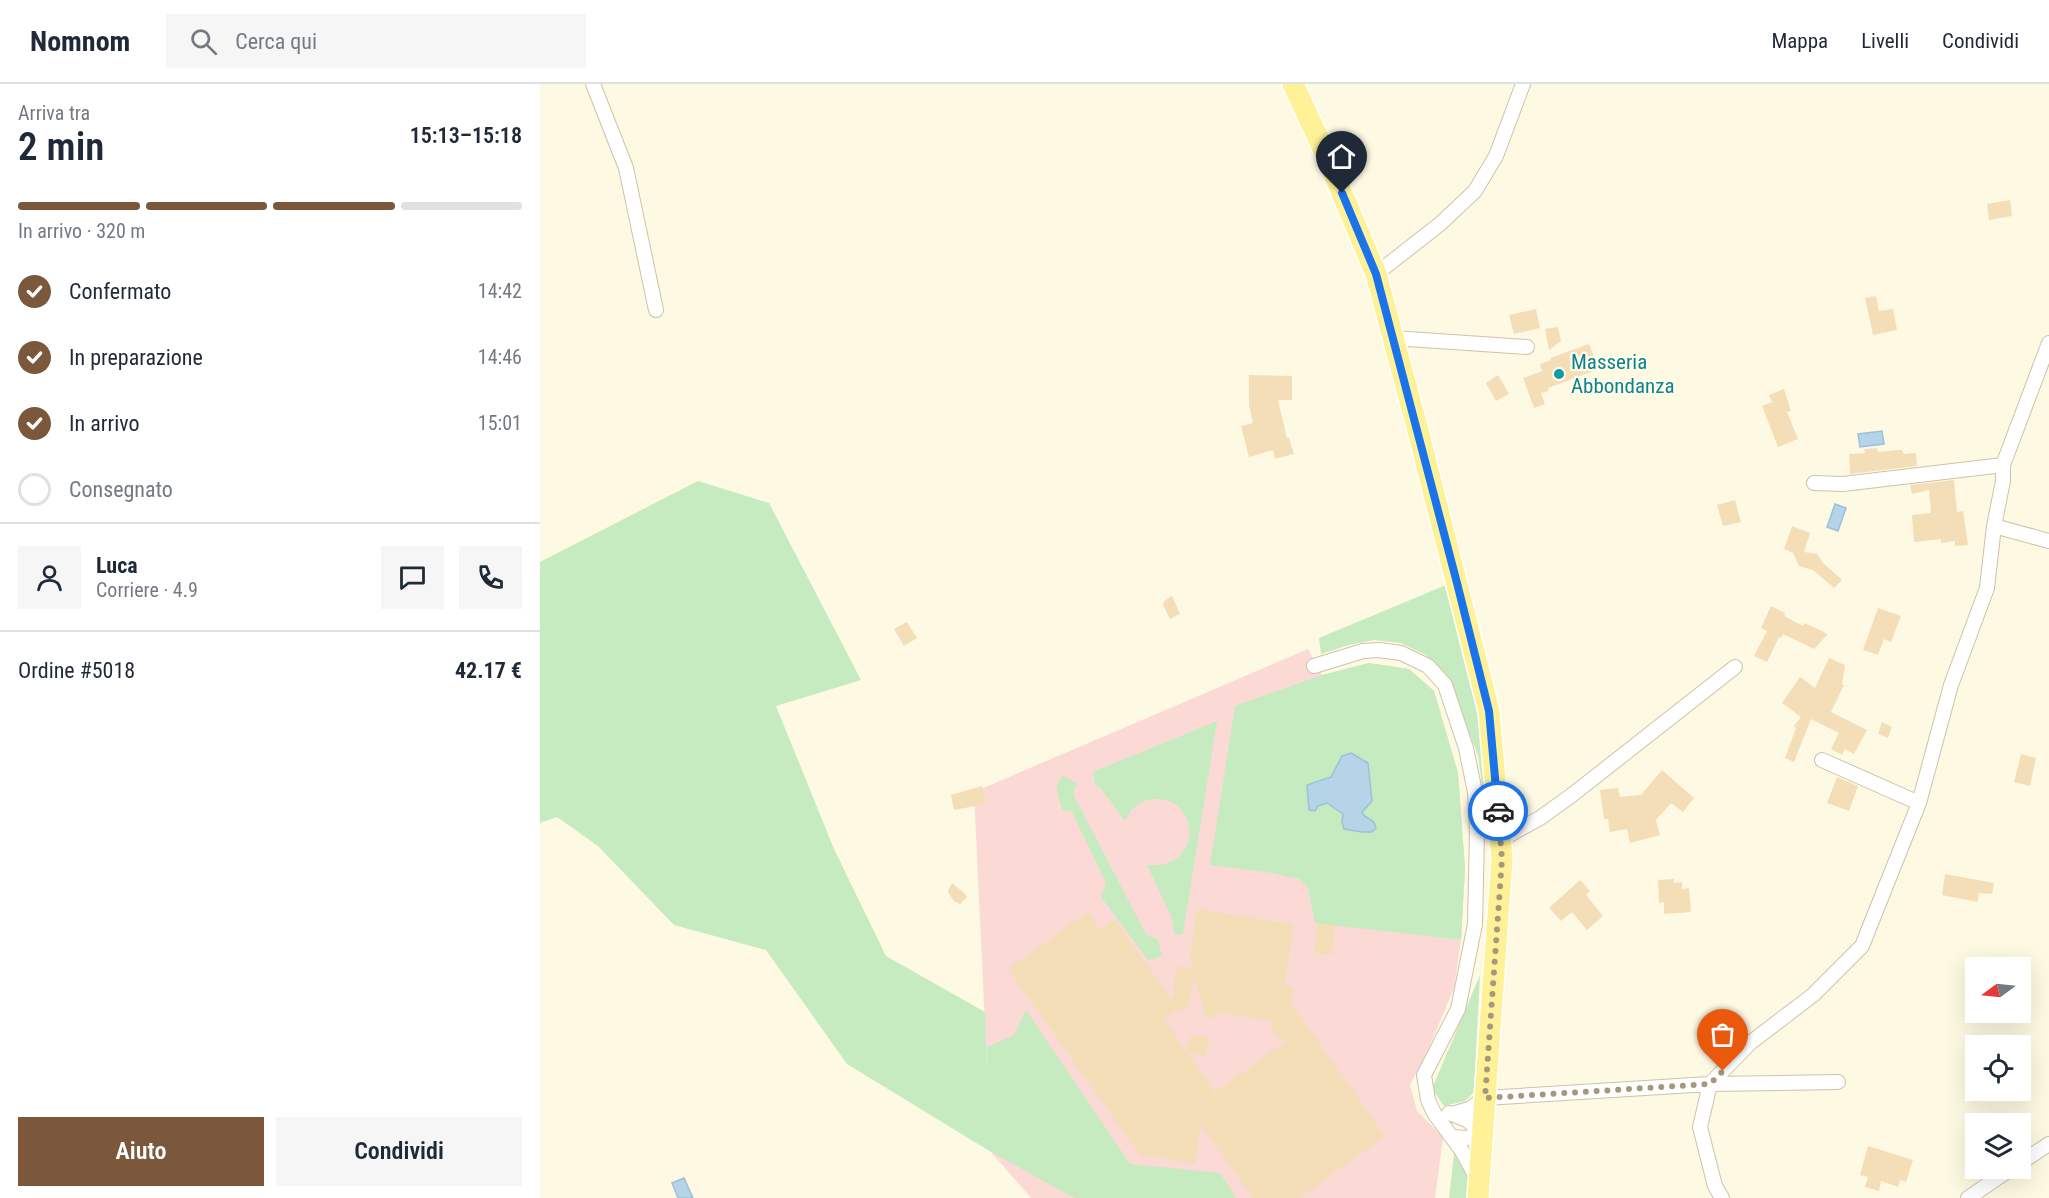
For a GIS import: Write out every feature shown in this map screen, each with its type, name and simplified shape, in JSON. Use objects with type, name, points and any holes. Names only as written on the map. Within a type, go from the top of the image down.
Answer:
[{"type":"main road","points":[[1293,84],[1376,274],[1489,711],[1502,859],[1479,1190]]},
{"type":"street","points":[[593,84],[626,168],[656,310]]},
{"type":"street","points":[[1376,274],[1440,224],[1475,191],[1496,156],[1523,84]]},
{"type":"street","points":[[1393,338],[1527,347]]},
{"type":"street","points":[[1722,1198],[1715,1186],[1700,1127],[1710,1084],[1750,1043],[1813,995],[1862,946],[1919,803],[1952,685],[1987,588],[1994,526],[2003,481],[2003,465],[2049,343]]},
{"type":"street","points":[[1814,483],[1842,484],[2003,465]]},
{"type":"street","points":[[1994,526],[2049,541]]},
{"type":"street","points":[[1314,666],[1363,651],[1379,650],[1401,653],[1428,666],[1445,685],[1466,748],[1474,792],[1477,833],[1474,924],[1458,1009],[1424,1075],[1428,1100],[1433,1111],[1453,1137],[1479,1190]]},
{"type":"street","points":[[1500,840],[1540,818],[1572,795],[1735,667]]},
{"type":"street","points":[[1822,760],[1919,803]]},
{"type":"street","points":[[1452,1114],[1469,1110],[1485,1098],[1710,1084],[1838,1082]]},
{"type":"street","points":[[1433,1111],[1452,1114],[1467,1120],[1482,1133]]},
{"type":"street","points":[[1453,1137],[1467,1138],[1482,1133]]},
{"type":"street","points":[[2031,1156],[2049,1144]]},
{"type":"street","points":[[1968,1198],[1996,1179]]},
{"type":"shaded area","points":[[1308,649],[1322,675],[1369,663],[1409,669],[1434,691],[1458,773],[1465,868],[1461,940],[1454,988],[1429,1048],[1410,1085],[1417,1111],[1443,1137],[1435,1198],[1031,1198],[991,1152],[974,792]]},
{"type":"green space","points":[[698,481],[769,503],[861,680],[776,706],[834,849],[886,956],[985,1012],[987,1070],[987,1047],[1014,1035],[1026,1010],[1130,1164],[1220,1173],[1236,1198],[1076,1198],[1071,1196],[991,1152],[847,1064],[766,950],[674,925],[598,846],[557,817],[540,823],[540,562]]},
{"type":"green space","points":[[1446,585],[1482,727],[1486,768],[1486,814],[1478,755],[1446,674],[1426,655],[1401,643],[1374,640],[1321,654],[1319,638]]},
{"type":"green space","points":[[1369,663],[1409,669],[1434,691],[1458,773],[1465,868],[1461,940],[1315,923],[1308,888],[1299,879],[1210,865],[1235,706],[1322,675]]},
{"type":"green space","points":[[1217,721],[1183,934],[1175,935],[1171,916],[1147,865],[1165,864],[1178,857],[1186,846],[1189,833],[1187,820],[1181,809],[1169,801],[1153,799],[1136,806],[1125,821],[1100,787],[1095,786],[1093,772]]},
{"type":"green space","points":[[1063,775],[1077,784],[1073,794],[1146,934],[1158,940],[1162,956],[1148,960],[1101,897],[1106,883],[1072,812],[1062,810],[1056,787]]},
{"type":"green space","points":[[1480,975],[1474,1092],[1465,1101],[1444,1106],[1432,1089]]},
{"type":"green space","points":[[1455,1145],[1470,1175],[1468,1198],[1449,1198]]},
{"type":"water","points":[[1882,431],[1884,444],[1860,447],[1858,434]]},
{"type":"water","points":[[1835,504],[1846,508],[1838,531],[1827,527]]},
{"type":"water","points":[[1351,753],[1368,763],[1372,801],[1362,812],[1375,825],[1376,828],[1372,832],[1344,829],[1343,814],[1327,803],[1318,806],[1315,811],[1309,810],[1307,785],[1331,777],[1342,756]]},
{"type":"water","points":[[684,1178],[693,1198],[678,1198],[672,1183]]},
{"type":"building","points":[[2010,200],[2012,216],[1989,220],[1987,204]]},
{"type":"building","points":[[1876,296],[1879,311],[1893,309],[1897,330],[1873,335],[1865,298]]},
{"type":"building","points":[[1536,309],[1540,328],[1514,334],[1509,315]]},
{"type":"building","points":[[1558,327],[1561,341],[1549,350],[1545,329]]},
{"type":"building","name":"Masseria Abbondanza","points":[[1589,344],[1599,369],[1548,388],[1549,391],[1541,393],[1545,404],[1534,408],[1523,378],[1542,371],[1540,364],[1551,360],[1550,358]]},
{"type":"building","points":[[1249,375],[1292,376],[1292,400],[1278,400],[1287,438],[1289,438],[1294,454],[1275,459],[1273,450],[1249,457],[1241,426],[1253,423],[1249,405]]},
{"type":"building","points":[[1498,375],[1509,394],[1496,401],[1486,383]]},
{"type":"building","points":[[1784,389],[1791,411],[1787,412],[1798,439],[1778,447],[1762,406],[1772,402],[1769,395]]},
{"type":"building","points":[[1877,448],[1878,452],[1902,450],[1904,454],[1916,453],[1917,466],[1850,474],[1849,454],[1865,453],[1864,449]]},
{"type":"building","points":[[1954,480],[1957,512],[1963,511],[1968,545],[1955,546],[1955,541],[1941,543],[1941,539],[1914,542],[1912,515],[1931,513],[1929,490],[1912,494],[1910,485]]},
{"type":"building","points":[[1735,500],[1741,522],[1723,526],[1717,505]]},
{"type":"building","points":[[1792,526],[1810,533],[1804,552],[1817,554],[1823,563],[1842,580],[1834,588],[1813,570],[1799,566],[1793,553],[1784,549]]},
{"type":"building","points":[[1172,596],[1180,614],[1170,619],[1163,605],[1165,600]]},
{"type":"building","points":[[1771,606],[1803,626],[1805,623],[1828,634],[1814,649],[1783,634],[1781,638],[1779,637],[1767,662],[1754,656],[1767,631],[1761,628]]},
{"type":"building","points":[[1878,608],[1901,616],[1891,642],[1884,639],[1878,655],[1863,650]]},
{"type":"building","points":[[907,622],[917,638],[904,646],[894,629]]},
{"type":"building","points":[[1829,658],[1845,665],[1842,685],[1844,685],[1831,712],[1867,730],[1854,754],[1845,749],[1842,755],[1831,749],[1839,733],[1811,719],[1794,762],[1785,758],[1796,728],[1794,726],[1801,717],[1782,703],[1800,677],[1815,688]]},
{"type":"building","points":[[1882,722],[1892,727],[1888,738],[1878,734]]},
{"type":"building","points":[[2021,754],[2036,758],[2030,786],[2014,782]]},
{"type":"building","points":[[1662,770],[1694,798],[1683,812],[1671,803],[1656,820],[1660,835],[1630,843],[1627,829],[1610,832],[1608,819],[1604,819],[1600,790],[1618,788],[1620,797],[1641,795]]},
{"type":"building","points":[[1837,777],[1858,786],[1849,811],[1827,803]]},
{"type":"building","points":[[982,786],[986,804],[954,810],[951,795]]},
{"type":"building","points":[[1945,874],[1994,883],[1992,894],[1979,893],[1978,902],[1942,895]]},
{"type":"building","points":[[1674,879],[1674,883],[1682,882],[1682,889],[1689,888],[1691,912],[1664,914],[1664,902],[1659,903],[1658,880]]},
{"type":"building","points":[[1580,880],[1590,891],[1586,895],[1603,916],[1587,930],[1572,912],[1561,921],[1549,908]]},
{"type":"building","points":[[952,883],[967,897],[960,904],[954,901],[949,894]]},
{"type":"building","points":[[1197,909],[1294,925],[1284,986],[1294,987],[1291,1003],[1385,1136],[1300,1198],[1253,1198],[1201,1125],[1195,1164],[1146,1155],[1142,1158],[1008,969],[1088,912],[1100,929],[1114,919],[1172,999],[1177,966],[1192,968],[1190,959]],"holes":[[[1195,978],[1205,1017],[1214,1018],[1219,1012],[1271,1021],[1272,1031],[1285,1042],[1215,1092],[1188,1053],[1206,1056],[1209,1038],[1190,1035],[1186,1051],[1164,1019],[1179,1009],[1187,1011]]]},
{"type":"building","points":[[1317,923],[1335,926],[1332,955],[1314,953]]},
{"type":"building","points":[[1868,1146],[1913,1160],[1906,1182],[1900,1180],[1898,1187],[1881,1181],[1879,1191],[1865,1187],[1868,1177],[1860,1175]]},
{"type":"way so far","points":[[1498,811],[1502,859],[1485,1098],[1710,1084],[1723,1071]]},
{"type":"place","name":"Masseria Abbondanza","points":[[1559,374]]},
{"type":"route","points":[[1342,193],[1376,274],[1457,583],[1489,711],[1498,811]]}]
